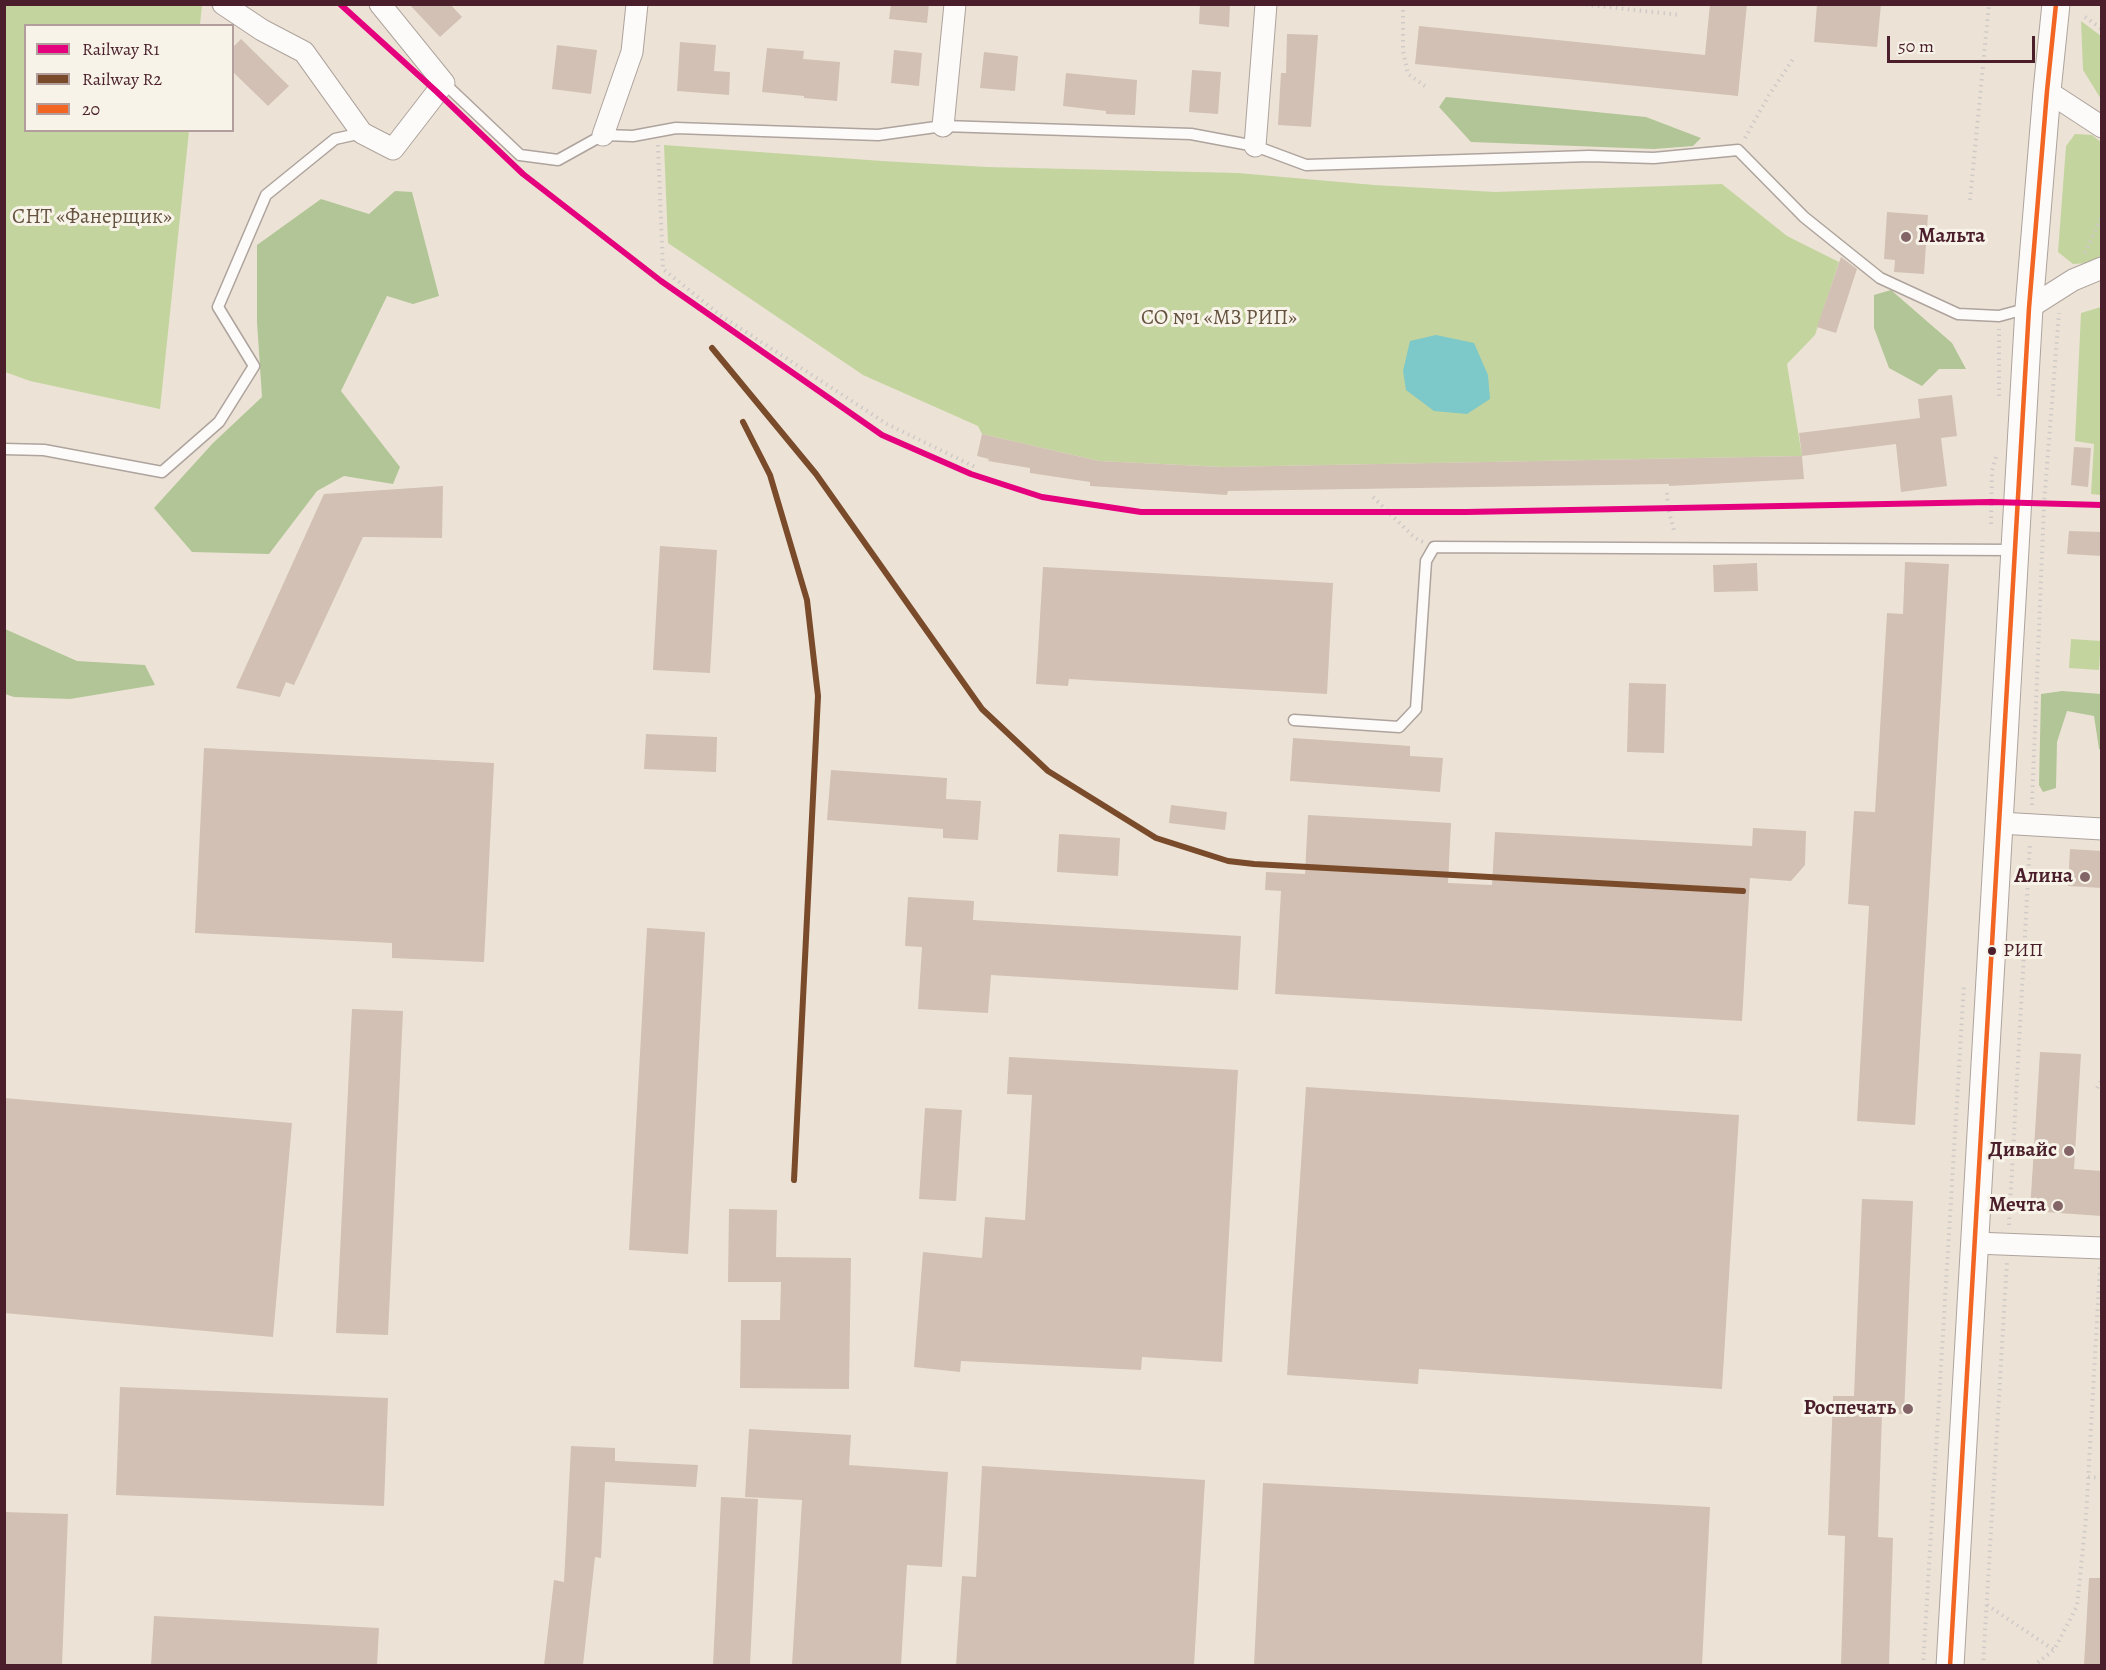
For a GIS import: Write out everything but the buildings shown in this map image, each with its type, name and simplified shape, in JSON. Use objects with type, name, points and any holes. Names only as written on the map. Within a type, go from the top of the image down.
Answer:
[{"type":"street","points":[[223,4],[262,30],[304,52],[362,133],[393,149],[444,83],[381,4]]},
{"type":"street","points":[[603,135],[632,52],[637,4]]},
{"type":"street","points":[[943,126],[956,4]]},
{"type":"street","points":[[1255,146],[1266,4]]},
{"type":"street","points":[[1950,1665],[2000,823],[2004,550],[2029,308],[2056,4]]},
{"type":"street","points":[[2047,90],[2102,127]]},
{"type":"street","points":[[2029,308],[2073,280],[2102,268]]},
{"type":"street","points":[[2000,823],[2102,829]]},
{"type":"street","points":[[1975,1243],[2101,1248]]},
{"type":"lane","points":[[444,83],[520,155],[558,160],[603,135],[633,136],[676,128],[878,135],[943,126],[1191,134],[1255,146],[1306,165],[1589,156],[1653,158],[1738,150],[1804,217],[1880,278],[1958,314],[1999,316],[2029,308]]},
{"type":"lane","points":[[4,449],[44,450],[162,472],[219,422],[254,366],[218,307],[266,195],[336,139],[362,133]]},
{"type":"lane","points":[[1294,720],[1399,727],[1416,709],[1426,561],[1434,547],[2004,550]]},
{"type":"path","points":[[1403,4],[1403,51],[1408,74],[1425,86]]},
{"type":"path","points":[[1580,4],[1681,15]]},
{"type":"path","points":[[1970,200],[1989,4]]},
{"type":"path","points":[[2085,18],[2102,28]]},
{"type":"path","points":[[1738,150],[1769,95],[1795,56]]},
{"type":"path","points":[[658,132],[663,269],[720,315],[887,424],[975,467]]},
{"type":"path","points":[[2073,280],[2102,216]]},
{"type":"path","points":[[1983,1665],[2031,825],[2044,504],[2059,311]]},
{"type":"path","points":[[1999,316],[1999,400]]},
{"type":"path","points":[[1998,448],[1992,471],[2004,550]]},
{"type":"path","points":[[1667,493],[1668,508],[1679,549]]},
{"type":"path","points":[[1373,497],[1415,538],[1434,547]]},
{"type":"path","points":[[1923,1665],[1965,977]]},
{"type":"path","points":[[2097,1088],[2102,1080]]},
{"type":"path","points":[[2033,1665],[2054,1650],[2078,1606],[2101,1248]]},
{"type":"path","points":[[2088,1477],[2102,1478]]},
{"type":"path","points":[[1987,1604],[2054,1650]]},
{"type":"green space","name":"СНТ «Фанерщик»","points":[[4,5],[202,5],[200,24],[24,24],[24,132],[189,132],[160,409],[30,381],[5,372]]},
{"type":"green space","points":[[2081,21],[2101,36],[2101,99],[2083,70]]},
{"type":"green space","points":[[1446,97],[1646,117],[1701,138],[1693,146],[1654,149],[1471,142],[1439,107]]},
{"type":"green space","points":[[2075,134],[2092,135],[2101,142],[2101,256],[2089,263],[2073,264],[2058,252],[2066,146]]},
{"type":"green space","name":"СО №1 «МЗ РИП»","points":[[664,145],[987,167],[1238,173],[1374,185],[1495,192],[1722,184],[1787,236],[1839,262],[1815,335],[1787,364],[1802,456],[1223,467],[1099,461],[982,434],[978,426],[863,375],[668,243]]},
{"type":"green space","points":[[395,191],[412,192],[439,296],[413,304],[387,296],[341,391],[400,467],[393,484],[344,476],[317,491],[269,554],[192,552],[154,508],[213,443],[262,397],[257,322],[257,245],[321,199],[369,214]]},
{"type":"green space","points":[[1891,290],[1952,343],[1966,369],[1939,369],[1922,386],[1889,368],[1874,328],[1874,295]]},
{"type":"green space","points":[[2102,307],[2101,495],[2091,494],[2094,444],[2075,441],[2081,313]]},
{"type":"green space","points":[[5,629],[77,661],[145,665],[155,685],[70,699],[14,697],[5,694]]},
{"type":"green space","points":[[2071,639],[2101,641],[2099,670],[2069,668]]},
{"type":"green space","points":[[2062,691],[2101,694],[2101,750],[2094,716],[2067,711],[2057,742],[2056,788],[2043,792],[2039,785],[2041,694]]},
{"type":"water","points":[[1436,335],[1474,343],[1488,375],[1490,399],[1467,414],[1434,411],[1406,390],[1403,371],[1410,341]]},
{"type":"rail line","name":"R1","points":[[340,4],[523,174],[661,281],[882,435],[971,474],[1042,497],[1141,512],[1466,512],[1991,502],[2102,505]]},
{"type":"rail line","name":"R2","points":[[712,348],[816,474],[982,709],[1048,771],[1156,838],[1228,861],[1254,864],[1743,891]]},
{"type":"rail line","name":"R2","points":[[743,422],[770,475],[807,600],[818,696],[794,1180]]},
{"type":"transit line","name":"20","points":[[1950,1666],[2029,308],[2056,4]]},
{"type":"place","name":"Мальта","points":[[1906,237]]},
{"type":"place","name":"Алина","points":[[2085,877]]},
{"type":"place","name":"РИП","points":[[1992,951]]},
{"type":"place","name":"Дивайс","points":[[2069,1151]]},
{"type":"place","name":"Мечта","points":[[2058,1206]]},
{"type":"place","name":"Роспечать","points":[[1908,1409]]}]
